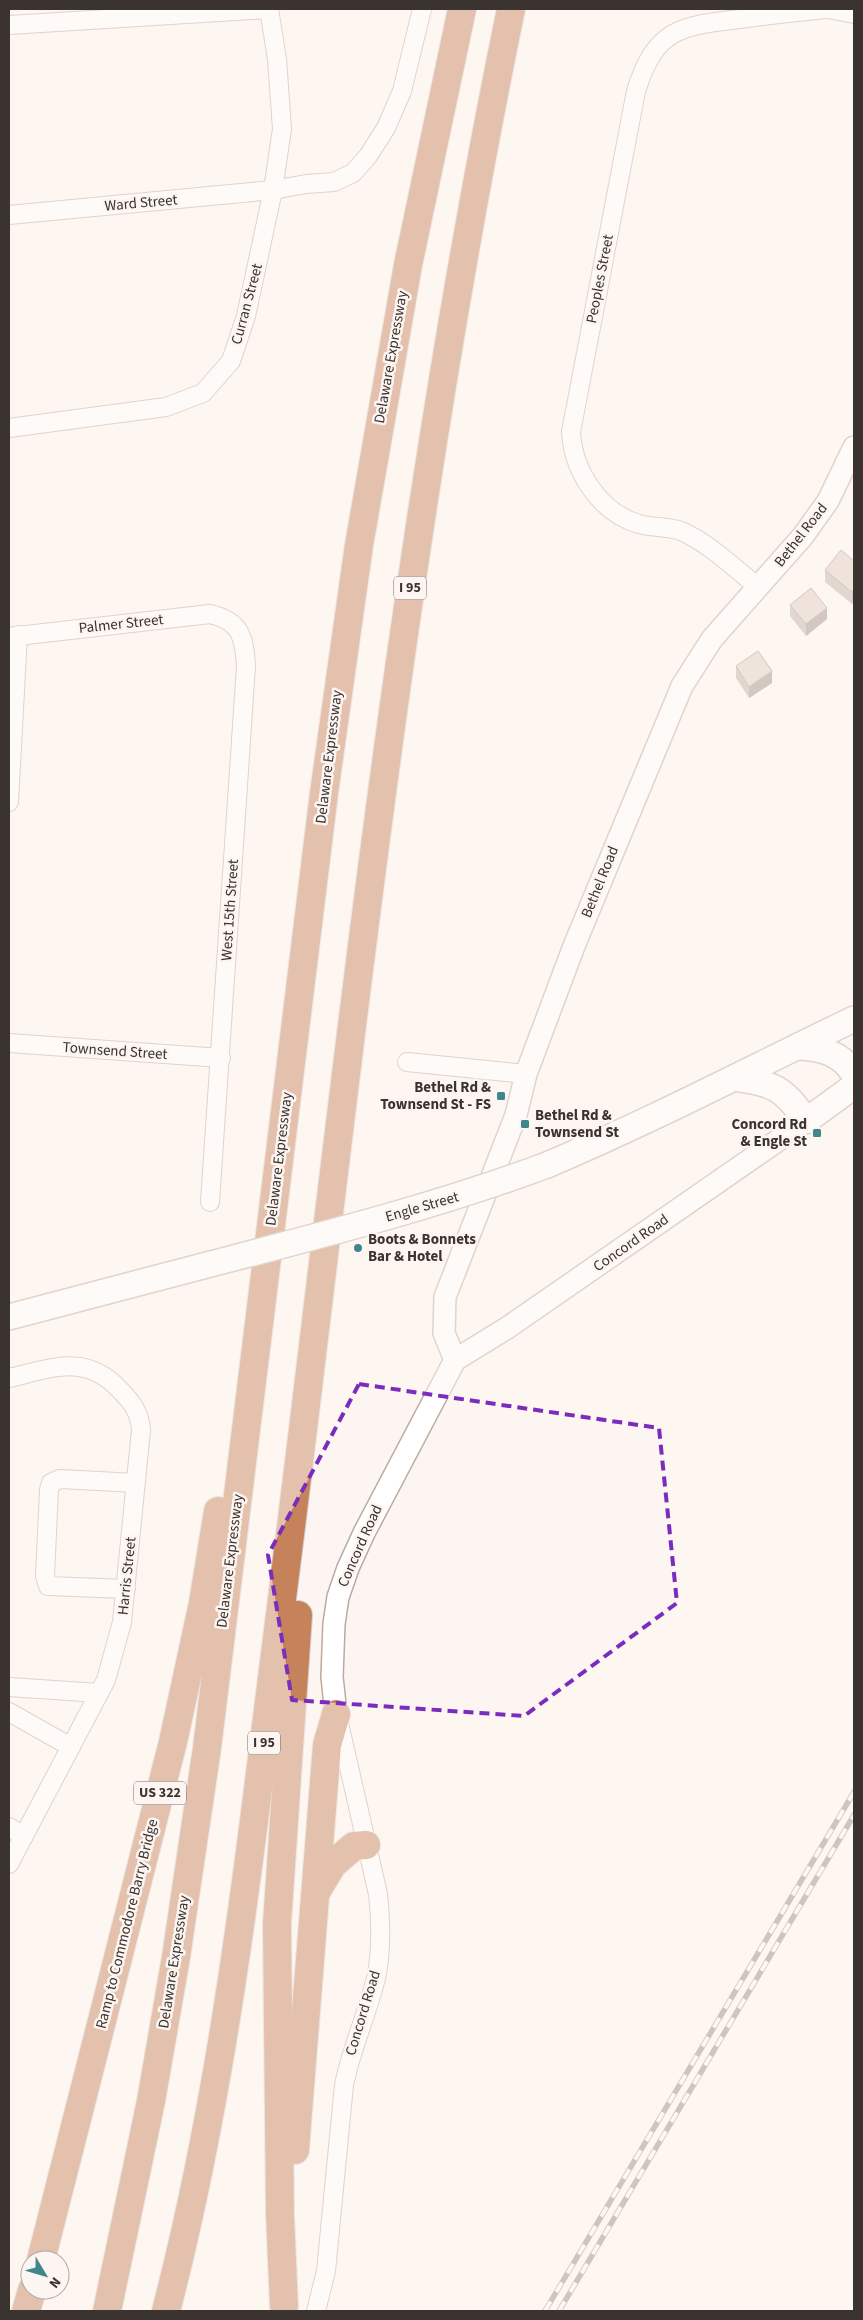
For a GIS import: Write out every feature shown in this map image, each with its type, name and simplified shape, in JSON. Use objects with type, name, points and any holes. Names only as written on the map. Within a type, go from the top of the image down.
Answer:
[{"type":"highway","name":"Delaware Expressway","points":[[107,2311],[151,2101],[178,1948],[207,1748],[327,774],[359,545],[408,264],[462,9]]},
{"type":"highway","name":"I 95","points":[[168,2304],[209,2115],[233,1976],[272,1679],[373,854],[402,636],[476,190],[511,9]]},
{"type":"highway","points":[[283,2308],[280,2215],[277,1924],[298,1617],[325,1390],[334,1170]]},
{"type":"highway","name":"Ramp to Commodore Barry Bridge","points":[[44,2250],[173,1742],[203,1603],[226,1467],[259,1322]]},
{"type":"highway","points":[[283,2308],[327,1745],[336,1714]]},
{"type":"highway","points":[[315,1893],[333,1864],[354,1846],[366,1845]]},
{"type":"main road","points":[[798,1047],[854,1020]]},
{"type":"main road","name":"Engle Street","points":[[9,1318],[417,1210],[491,1186],[628,1131],[768,1059],[798,1047],[829,1051],[846,1063],[854,1074]]},
{"type":"main road","points":[[734,1078],[760,1081],[781,1090],[792,1100],[806,1121]]},
{"type":"main road","name":"Concord Road","points":[[806,1121],[854,1086]]},
{"type":"street","name":"Curran Street","points":[[9,428],[166,407],[204,393],[231,361],[246,316],[273,190],[282,129],[277,59],[269,9]]},
{"type":"street","points":[[9,25],[97,14],[269,9]]},
{"type":"street","name":"Ward Street","points":[[9,215],[273,190],[306,184],[334,182],[353,173],[368,156],[386,128],[402,91],[422,9]]},
{"type":"street","name":"Peoples Street","points":[[758,587],[709,548],[680,531],[640,525],[611,510],[599,499],[575,461],[571,432],[636,91],[649,59],[664,41],[685,27],[826,9],[854,14]]},
{"type":"street","name":"Bethel Road","points":[[455,1360],[444,1333],[445,1296],[516,1116],[526,1074],[593,899],[682,686],[712,639],[803,536],[828,501],[854,447]]},
{"type":"street","name":"Palmer Street","points":[[13,636],[210,614],[221,617],[231,623]]},
{"type":"street","name":"West 15th Street","points":[[210,1202],[246,666],[243,638],[238,628],[231,623]]},
{"type":"street","points":[[9,802],[13,636]]},
{"type":"street","name":"Townsend Street","points":[[9,1043],[221,1058]]},
{"type":"street","points":[[407,1062],[526,1074]]},
{"type":"street","name":"Concord Road","points":[[316,2311],[326,2271],[344,2085],[348,2064],[376,1978],[380,1951],[381,1922],[378,1894],[336,1714],[332,1677],[332,1644],[338,1597],[345,1576],[364,1533],[455,1360],[507,1328],[806,1121]]},
{"type":"street","name":"Harris Street","points":[[9,1378],[51,1368],[83,1366],[99,1372],[111,1380],[136,1408],[140,1420],[136,1483],[122,1622],[106,1680],[71,1747],[16,1832],[9,1864]]},
{"type":"street","points":[[126,1589],[52,1588],[45,1582],[49,1490],[51,1483],[60,1479],[136,1483]]},
{"type":"street","points":[[9,1687],[100,1693]]},
{"type":"street","points":[[9,1712],[71,1747]]},
{"type":"highlighted area","points":[[359,1384],[659,1428],[677,1603],[524,1716],[292,1700],[268,1555]]},
{"type":"building","points":[[841,550],[854,561],[854,589],[852,592],[825,570]]},
{"type":"building","points":[[811,588],[827,608],[806,624],[790,605]]},
{"type":"building","points":[[758,651],[772,671],[749,687],[736,666]]},
{"type":"railway","points":[[545,2311],[854,1792]]},
{"type":"railway","points":[[559,2311],[854,1815]]},
{"type":"place","name":"Bethel Rd & Townsend St - FS","points":[[501,1096]]},
{"type":"place","name":"Bethel Rd & Townsend St","points":[[525,1124]]},
{"type":"place","name":"Concord Rd & Engle St","points":[[817,1133]]},
{"type":"place","name":"Boots & Bonnets Bar & Hotel","points":[[358,1248]]}]
